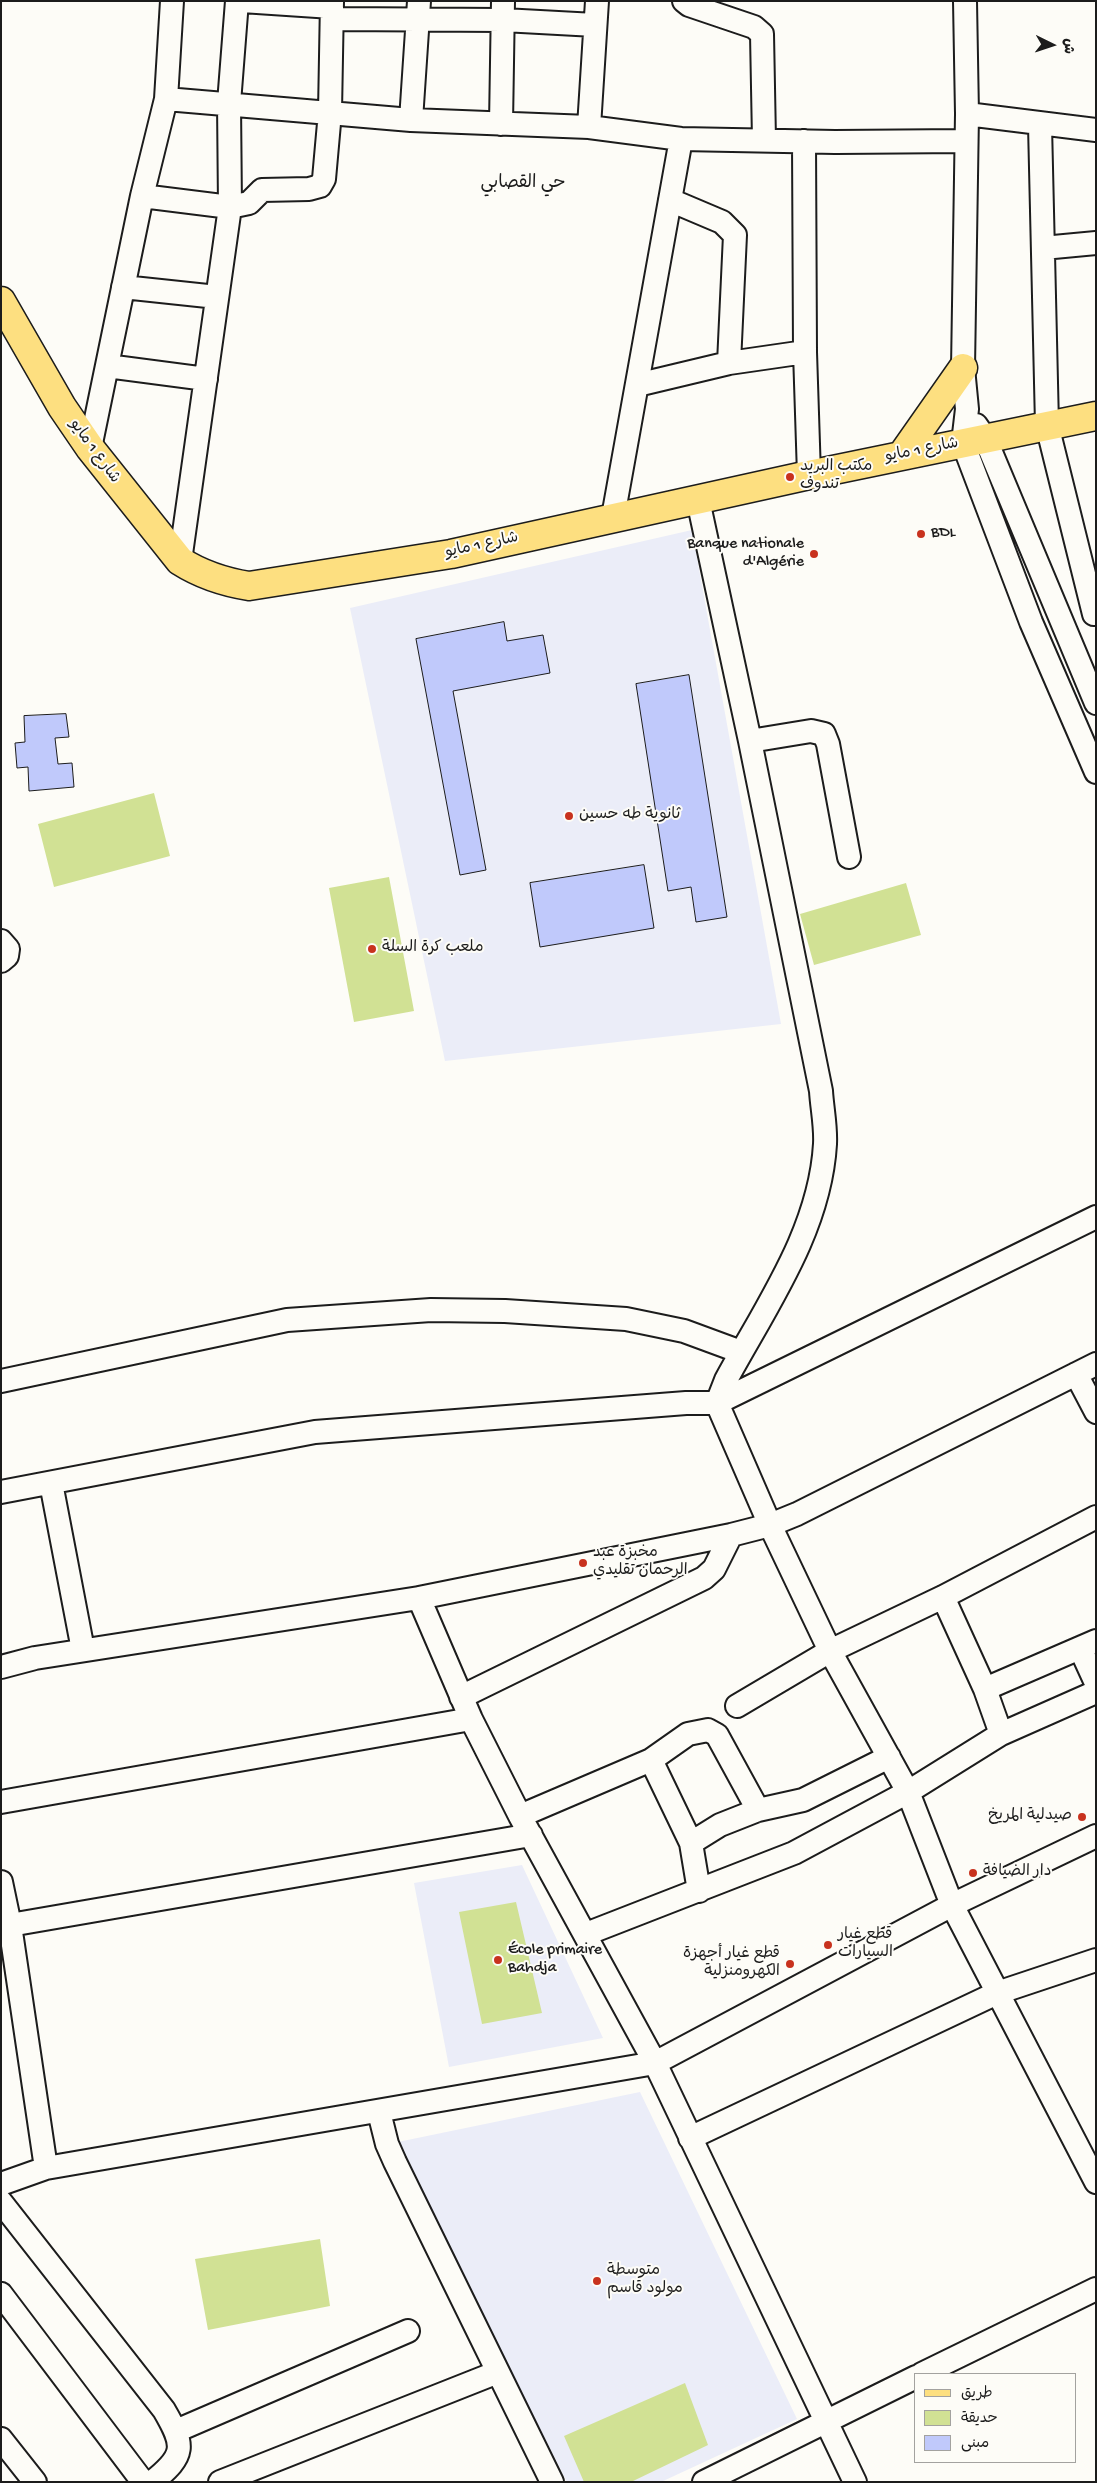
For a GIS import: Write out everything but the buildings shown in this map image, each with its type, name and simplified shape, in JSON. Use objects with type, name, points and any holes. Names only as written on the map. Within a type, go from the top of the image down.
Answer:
[{"type":"main road","name":"شارع 1 مايو","points":[[1,301],[62,407],[90,448],[180,561],[196,571],[227,583],[249,586],[451,554],[809,474],[1096,416]]},
{"type":"main road","points":[[902,455],[963,368]]},
{"type":"street","points":[[90,448],[142,196],[166,99],[172,1]]},
{"type":"street","points":[[180,561],[230,207],[229,104],[237,1]]},
{"type":"street","points":[[242,1],[333,9],[503,11],[595,25]]},
{"type":"street","points":[[589,127],[597,1]]},
{"type":"street","points":[[684,1],[689,5],[754,27],[762,34],[764,140]]},
{"type":"street","points":[[965,1],[966,114],[963,368],[967,409],[974,440],[1031,622],[1096,772]]},
{"type":"street","points":[[142,196],[230,207],[249,203],[262,190],[309,189],[320,186],[327,167],[333,9]]},
{"type":"street","points":[[411,120],[419,10]]},
{"type":"street","points":[[501,124],[503,11]]},
{"type":"street","points":[[166,99],[411,120],[589,127],[681,139],[965,141]]},
{"type":"street","points":[[966,114],[1040,125],[1096,130]]},
{"type":"street","points":[[1031,622],[1059,614],[1095,614],[1047,425],[1040,125]]},
{"type":"street","points":[[613,517],[681,139]]},
{"type":"street","points":[[804,141],[805,352],[809,474]]},
{"type":"street","points":[[670,200],[717,220],[735,235],[729,363]]},
{"type":"street","points":[[1043,248],[1096,243]]},
{"type":"street","points":[[123,287],[217,297]]},
{"type":"street","points":[[637,385],[729,363],[805,352]]},
{"type":"street","points":[[107,366],[206,379]]},
{"type":"street","points":[[974,440],[1059,614],[1096,703]]},
{"type":"street","points":[[698,500],[750,741],[821,1091],[825,1143],[818,1188],[805,1233],[726,1380],[717,1403],[770,1525],[830,1651],[908,1792],[952,1905],[996,1993],[1088,2149],[1096,2182]]},
{"type":"street","points":[[750,741],[811,731],[824,734],[828,744],[849,857]]},
{"type":"street","points":[[1,941],[8,948],[7,956],[1,961]]},
{"type":"street","points":[[1,1492],[315,1432],[686,1403],[717,1403],[1096,1217]]},
{"type":"street","points":[[1,1382],[287,1320],[431,1310],[505,1311],[626,1319],[684,1331],[741,1352]]},
{"type":"street","points":[[1,1667],[35,1658],[83,1650],[419,1598],[730,1535],[770,1525],[797,1514],[1096,1364]]},
{"type":"street","points":[[1076,1374],[1096,1412]]},
{"type":"street","points":[[51,1483],[83,1650]]},
{"type":"street","points":[[737,1706],[830,1651],[943,1597],[1096,1517]]},
{"type":"street","points":[[461,1698],[704,1578],[714,1569],[730,1535]]},
{"type":"street","points":[[943,1597],[985,1690],[1001,1734]]},
{"type":"street","points":[[419,1598],[471,1719],[520,1816],[655,2063],[855,2482]]},
{"type":"street","points":[[985,1690],[1088,1644],[1096,1684]]},
{"type":"street","points":[[586,1934],[794,1853],[908,1792],[1001,1734],[1096,1692]]},
{"type":"street","points":[[1,1802],[471,1719]]},
{"type":"street","points":[[520,1816],[651,1760],[688,1734],[708,1730],[717,1735],[758,1810]]},
{"type":"street","points":[[691,1843],[720,1825],[758,1810],[803,1800],[889,1757]]},
{"type":"street","points":[[651,1760],[691,1843],[699,1891]]},
{"type":"street","points":[[10,1925],[531,1835]]},
{"type":"street","points":[[1,2184],[46,2168],[655,2063],[952,1905],[1096,1836]]},
{"type":"street","points":[[1,1882],[10,1925],[46,2168]]},
{"type":"street","points":[[690,2138],[996,1993],[1093,1966]]},
{"type":"street","points":[[379,2112],[387,2144],[395,2162],[552,2482]]},
{"type":"street","points":[[1,2202],[164,2410],[176,2431],[179,2448],[176,2460],[152,2482]]},
{"type":"street","points":[[924,2373],[1096,2289]]},
{"type":"street","points":[[1,2294],[143,2482]]},
{"type":"street","points":[[176,2431],[408,2331]]},
{"type":"street","points":[[220,2482],[498,2372]]},
{"type":"street","points":[[704,2482],[914,2378]]},
{"type":"street","points":[[1,2439],[35,2482]]},
{"type":"shaded area","name":"ثانوية طه حسين","points":[[692,530],[781,1024],[445,1061],[350,608]]},
{"type":"shaded area","name":"École primaire Bahdja","points":[[522,1865],[603,2038],[449,2067],[414,1883]]},
{"type":"shaded area","name":"متوسطة مولود قاسم","points":[[640,2092],[797,2419],[661,2482],[567,2482],[393,2143]]},
{"type":"green space","points":[[154,793],[170,856],[54,887],[38,824]]},
{"type":"green space","name":"ملعب كرة السلة","points":[[389,877],[414,1011],[354,1022],[329,888]]},
{"type":"green space","points":[[906,883],[921,935],[814,965],[800,914]]},
{"type":"green space","points":[[516,1902],[542,2013],[482,2024],[459,1912]]},
{"type":"green space","points":[[320,2239],[330,2306],[208,2330],[195,2259]]},
{"type":"green space","points":[[685,2383],[708,2445],[631,2482],[584,2482],[564,2436]]},
{"type":"place","name":"مكتب البريد تندوف","points":[[790,477]]},
{"type":"place","name":"BDL","points":[[921,534]]},
{"type":"place","name":"Banque nationale d'Algérie","points":[[814,554]]},
{"type":"place","name":"ثانوية طه حسين","points":[[569,816]]},
{"type":"place","name":"ملعب كرة السلة","points":[[372,949]]},
{"type":"place","name":"مخبزة عبد الرحمان تقليدي","points":[[583,1563]]},
{"type":"place","name":"صيدلية المريخ","points":[[1082,1817]]},
{"type":"place","name":"دار الضيافة","points":[[973,1873]]},
{"type":"place","name":"قطع غيار السيارات","points":[[828,1945]]},
{"type":"place","name":"École primaire Bahdja","points":[[498,1960]]},
{"type":"place","name":"قطع غيار أجهزة الكهرومنزلية","points":[[790,1964]]},
{"type":"place","name":"متوسطة مولود قاسم","points":[[597,2281]]},
{"type":"district","name":"حي القصابي","points":[[523,184]]}]
